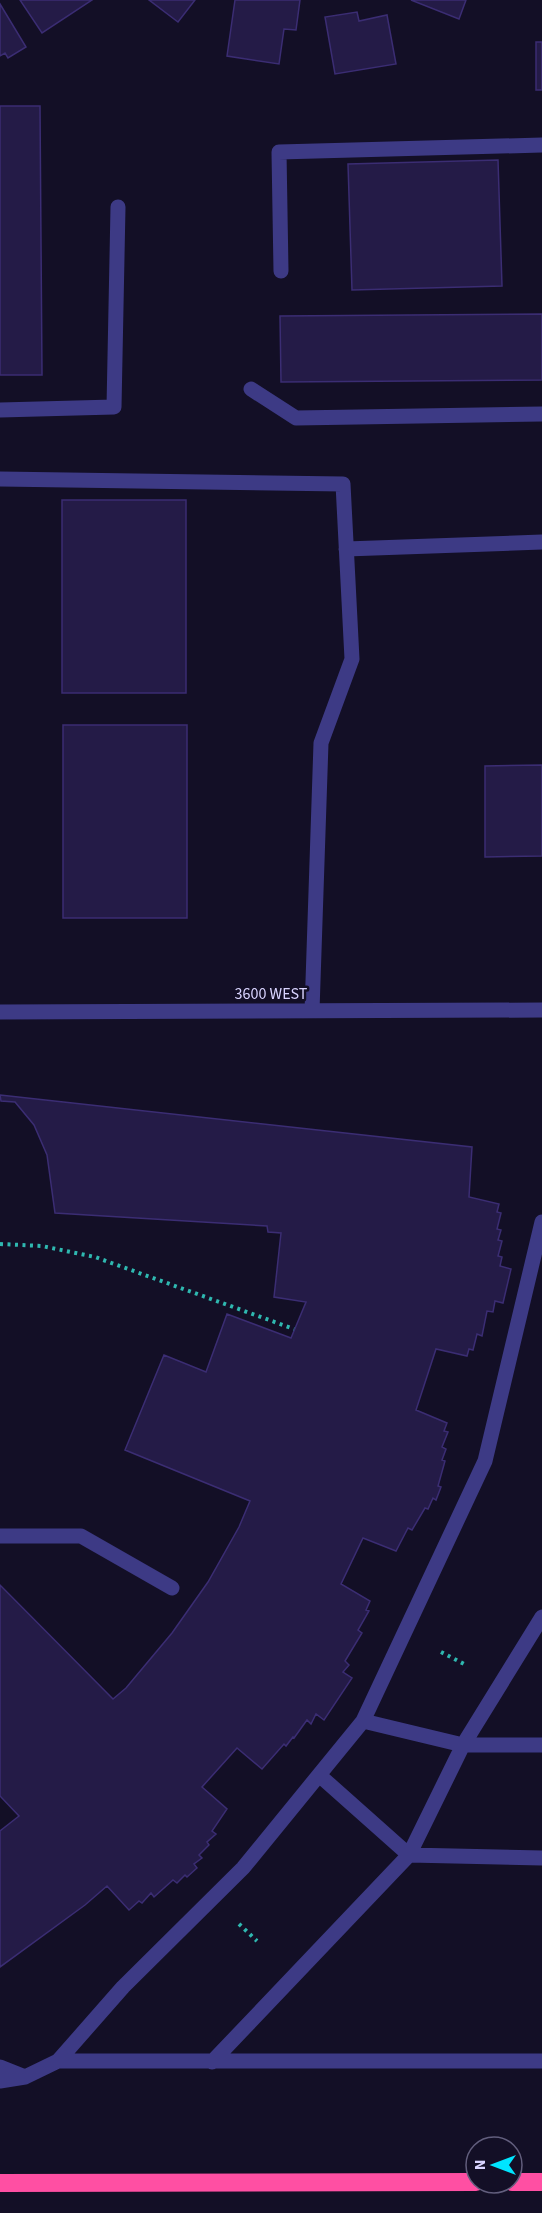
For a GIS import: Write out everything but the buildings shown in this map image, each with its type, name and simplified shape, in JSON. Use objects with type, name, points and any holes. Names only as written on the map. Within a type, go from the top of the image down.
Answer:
[{"type":"highway","points":[[0,2183],[464,2182]]},
{"type":"highway","points":[[524,2182],[542,2182]]},
{"type":"street","points":[[280,271],[279,152],[542,145]]},
{"type":"street","points":[[0,410],[114,407],[118,207]]},
{"type":"street","points":[[251,389],[296,418],[542,414]]},
{"type":"street","points":[[0,479],[343,484],[352,659],[321,743],[312,1011]]},
{"type":"street","points":[[346,549],[542,542]]},
{"type":"street","name":"3600 WEST","points":[[0,1012],[542,1010]]},
{"type":"street","points":[[0,2081],[25,2077],[58,2061],[123,1988],[243,1868],[363,1720],[484,1461],[542,1222]]},
{"type":"street","points":[[0,1536],[81,1536],[172,1588]]},
{"type":"street","points":[[212,2062],[409,1855],[463,1745],[542,1617]]},
{"type":"street","points":[[363,1720],[463,1745],[542,1745]]},
{"type":"street","points":[[319,1775],[409,1855],[542,1858]]},
{"type":"street","points":[[58,2061],[542,2061]]},
{"type":"street","points":[[0,2067],[25,2077]]},
{"type":"path","points":[[0,1244],[42,1246],[95,1257],[294,1329]]},
{"type":"path","points":[[441,1652],[466,1665]]},
{"type":"path","points":[[239,1924],[257,1941]]}]
